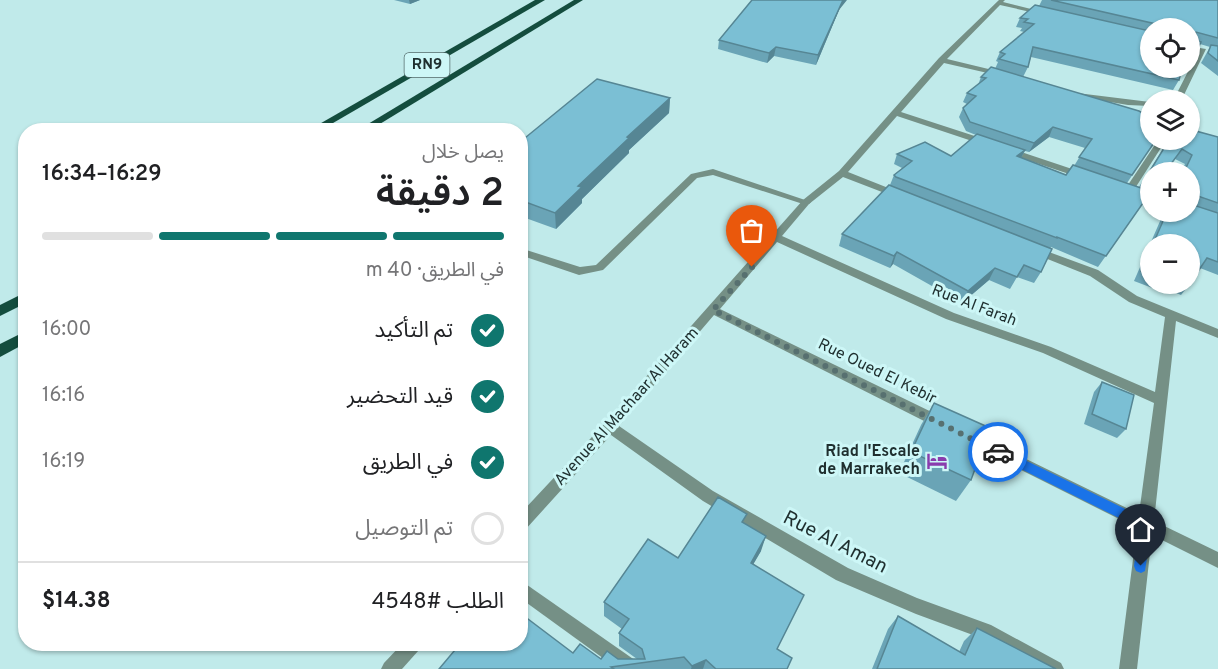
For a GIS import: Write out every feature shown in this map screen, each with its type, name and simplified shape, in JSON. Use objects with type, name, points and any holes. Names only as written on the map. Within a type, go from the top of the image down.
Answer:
[{"type":"main road","name":"RN9","points":[[326,123],[540,0]]},
{"type":"main road","name":"RN9","points":[[375,123],[579,0]]},
{"type":"main road","points":[[0,311],[18,301]]},
{"type":"main road","points":[[0,351],[18,341]]},
{"type":"street","points":[[1000,1],[1057,16]]},
{"type":"street","name":"Avenue Al Machaar Al Haram","points":[[528,516],[610,428],[806,202],[842,173],[894,112],[1000,1]]},
{"type":"street","points":[[1182,90],[1202,49]]},
{"type":"street","points":[[942,60],[1006,76]]},
{"type":"street","points":[[1070,93],[1140,104]]},
{"type":"street","points":[[1128,103],[1134,114]]},
{"type":"street","points":[[894,112],[1097,180]]},
{"type":"street","points":[[1129,191],[1156,150]]},
{"type":"street","points":[[528,253],[579,271],[599,268],[694,176],[703,172],[712,172],[806,202]]},
{"type":"street","points":[[842,173],[908,199]]},
{"type":"street","points":[[1118,187],[1140,194]]},
{"type":"street","name":"Rue Al Farah","points":[[777,238],[950,316],[1047,350],[1161,400]]},
{"type":"street","points":[[1028,247],[1094,273],[1133,299],[1218,334]]},
{"type":"street","name":"Rue Oued El Kebir","points":[[713,310],[1218,560]]},
{"type":"street","points":[[1128,669],[1171,315]]},
{"type":"street","name":"Rue Al Aman","points":[[610,428],[708,496],[842,574],[916,606],[985,631],[1055,669]]},
{"type":"street","points":[[528,594],[633,669]]},
{"type":"street","points":[[390,669],[407,651]]},
{"type":"building","points":[[752,0],[843,0],[818,55],[776,47],[769,53],[719,40]]},
{"type":"building","points":[[1051,0],[1218,0],[1218,38],[1200,33],[1200,18],[1140,18],[1140,20]]},
{"type":"building","points":[[1035,5],[1140,29],[1140,71],[1033,47],[1028,67],[999,59],[1005,54],[1000,52],[1034,24],[1024,22],[1028,19],[1020,18]]},
{"type":"building","points":[[1211,45],[1218,46],[1218,61],[1208,53]]},
{"type":"building","points":[[991,67],[1139,111],[1140,150],[1149,150],[1132,175],[1079,157],[1092,139],[1053,127],[1034,143],[970,122],[963,108],[976,96],[967,93],[986,78],[981,77]]},
{"type":"building","points":[[597,79],[670,98],[578,186],[582,187],[555,213],[528,203],[528,135]]},
{"type":"building","points":[[1200,132],[1218,137],[1218,203],[1200,197],[1200,162],[1189,162],[1192,155],[1184,150],[1200,150]]},
{"type":"building","points":[[977,134],[1025,150],[1017,156],[1066,175],[1073,165],[1140,188],[1140,207],[1106,256],[894,175],[912,161],[897,154],[925,142],[951,156]]},
{"type":"building","points":[[1163,150],[1181,150],[1172,162],[1155,162]]},
{"type":"building","points":[[889,185],[1052,249],[1041,272],[1024,265],[1017,277],[995,268],[968,291],[897,252],[894,256],[842,234]]},
{"type":"building","points":[[1200,207],[1218,213],[1218,262],[1207,258],[1200,268],[1200,234],[1157,234],[1163,222],[1200,222]]},
{"type":"building","points":[[1102,382],[1134,395],[1126,429],[1092,414]]},
{"type":"building","points":[[934,403],[990,428],[971,480],[911,452]]},
{"type":"building","points":[[718,497],[747,514],[742,522],[766,536],[751,563],[804,595],[777,649],[792,658],[787,669],[716,669],[706,660],[692,666],[684,657],[611,667],[614,669],[439,669],[454,651],[528,651],[528,619],[573,653],[580,644],[601,659],[607,651],[618,659],[645,659],[642,649],[619,633],[629,619],[604,602],[648,539],[678,558]]},
{"type":"building","points":[[898,616],[965,655],[977,628],[1056,669],[877,669]]},
{"type":"way so far","points":[[752,267],[713,310],[998,452]]},
{"type":"place","name":"Riad l'Escale de Marrakech","points":[[937,461]]},
{"type":"route","points":[[998,452],[1146,525],[1141,566]]}]
